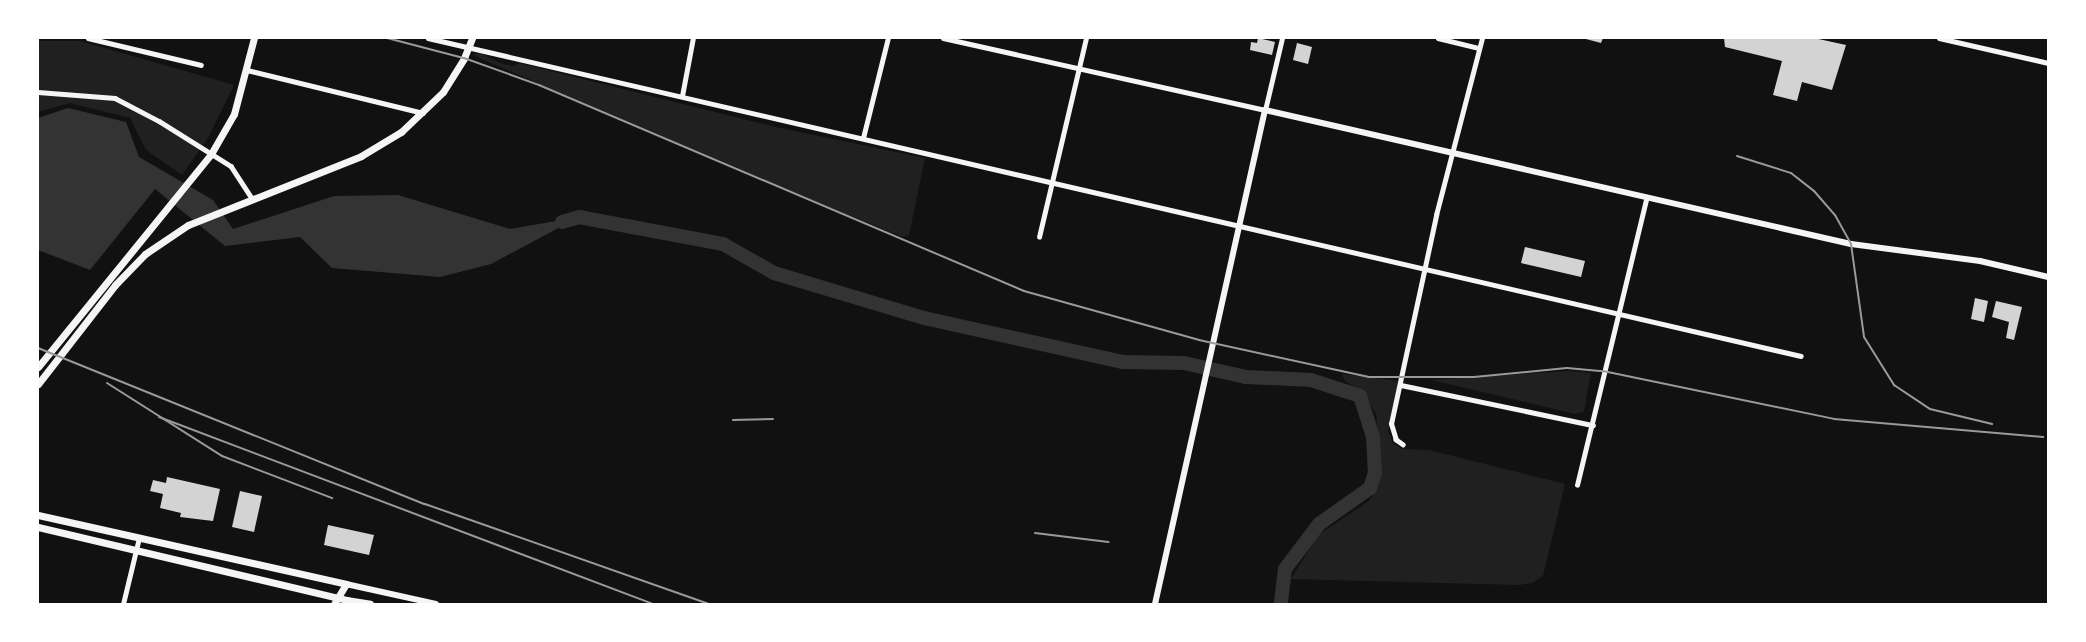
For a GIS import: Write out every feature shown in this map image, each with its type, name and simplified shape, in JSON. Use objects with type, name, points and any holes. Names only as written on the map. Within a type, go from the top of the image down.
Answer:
[{"type":"main road","points":[[38,367],[168,210],[211,154],[234,114],[254,38]]},
{"type":"main road","points":[[38,384],[115,285],[145,254],[188,225],[361,156],[401,132],[423,113],[454,76],[472,38]]},
{"type":"main road","points":[[1155,604],[1265,110],[1646,200],[1851,244],[1980,261],[2049,277]]},
{"type":"main road","points":[[38,515],[436,604]]},
{"type":"main road","points":[[38,527],[335,601],[371,604]]},
{"type":"main road","points":[[335,601],[346,584]]},
{"type":"main road","points":[[346,584],[347,602]]},
{"type":"street","points":[[88,38],[201,65]]},
{"type":"street","points":[[428,38],[1240,224],[1801,356]]},
{"type":"street","points":[[682,96],[693,38]]},
{"type":"street","points":[[863,138],[888,38]]},
{"type":"street","points":[[943,38],[1265,110],[1281,38]]},
{"type":"street","points":[[1038,237],[1086,38]]},
{"type":"street","points":[[1438,38],[1479,48]]},
{"type":"street","points":[[1403,446],[1396,440],[1391,424],[1424,267],[1455,155],[1482,38]]},
{"type":"street","points":[[1939,38],[2049,63]]},
{"type":"street","points":[[247,70],[423,113]]},
{"type":"street","points":[[38,92],[115,98],[231,166],[252,198]]},
{"type":"street","points":[[1577,484],[1646,200]]},
{"type":"street","points":[[1401,385],[1593,425]]},
{"type":"street","points":[[123,604],[139,538]]},
{"type":"shaded area","points":[[38,41],[80,41],[234,85],[208,138],[182,175],[146,150],[130,118],[70,103],[38,112]]},
{"type":"shaded area","points":[[480,53],[502,64],[514,66],[519,63],[771,126],[925,158],[909,235],[903,237],[829,207],[472,55]]},
{"type":"shaded area","points":[[68,108],[126,122],[139,157],[213,200],[233,229],[334,196],[398,195],[510,229],[579,217],[491,264],[440,277],[332,268],[300,237],[225,246],[155,189],[90,270],[38,250],[38,118]]},
{"type":"shaded area","points":[[1568,371],[1591,373],[1584,411],[1576,414],[1431,380]]},
{"type":"shaded area","points":[[1342,374],[1399,381],[1388,431],[1393,443],[1402,449],[1429,450],[1565,484],[1543,576],[1532,583],[1519,585],[1291,579],[1318,535],[1369,501],[1378,486],[1380,454],[1376,414],[1363,393],[1345,381]]},
{"type":"building","points":[[1258,38],[1275,42],[1272,55],[1250,50],[1251,42],[1257,43]]},
{"type":"building","points":[[1582,38],[1603,38],[1601,43]]},
{"type":"building","points":[[1724,38],[1814,38],[1846,45],[1832,90],[1802,82],[1797,101],[1773,95],[1782,61],[1725,47]]},
{"type":"building","points":[[1297,43],[1312,47],[1308,64],[1293,60]]},
{"type":"building","points":[[1525,247],[1585,261],[1581,277],[1521,263]]},
{"type":"building","points":[[1975,298],[1988,301],[1984,322],[1971,319]]},
{"type":"building","points":[[1996,301],[2022,307],[2014,340],[2006,338],[2009,322],[1992,317]]},
{"type":"building","points":[[167,477],[220,489],[213,521],[180,517],[181,513],[160,508],[163,494],[150,491],[153,480],[166,483]]},
{"type":"building","points":[[240,491],[262,496],[254,532],[232,527]]},
{"type":"building","points":[[328,525],[374,535],[369,555],[324,545]]},
{"type":"waterway","points":[[562,222],[579,217],[723,244],[774,273],[924,318],[1122,362],[1184,363],[1246,377],[1311,380],[1360,396],[1373,437],[1375,473],[1370,488],[1319,524],[1285,569],[1281,604]]},
{"type":"railway","points":[[387,38],[464,58],[539,85],[1024,291],[1199,340],[1369,377],[1474,377],[1567,368],[1603,371],[1834,419],[2043,437]]},
{"type":"railway","points":[[1737,156],[1791,173],[1814,191],[1835,215],[1851,244],[1864,337],[1894,385],[1930,409],[1992,424]]},
{"type":"railway","points":[[38,348],[425,504],[709,604]]},
{"type":"railway","points":[[107,383],[222,456],[332,498]]},
{"type":"railway","points":[[159,417],[653,604]]},
{"type":"railway","points":[[733,420],[773,419]]},
{"type":"railway","points":[[1035,533],[1108,542]]}]
